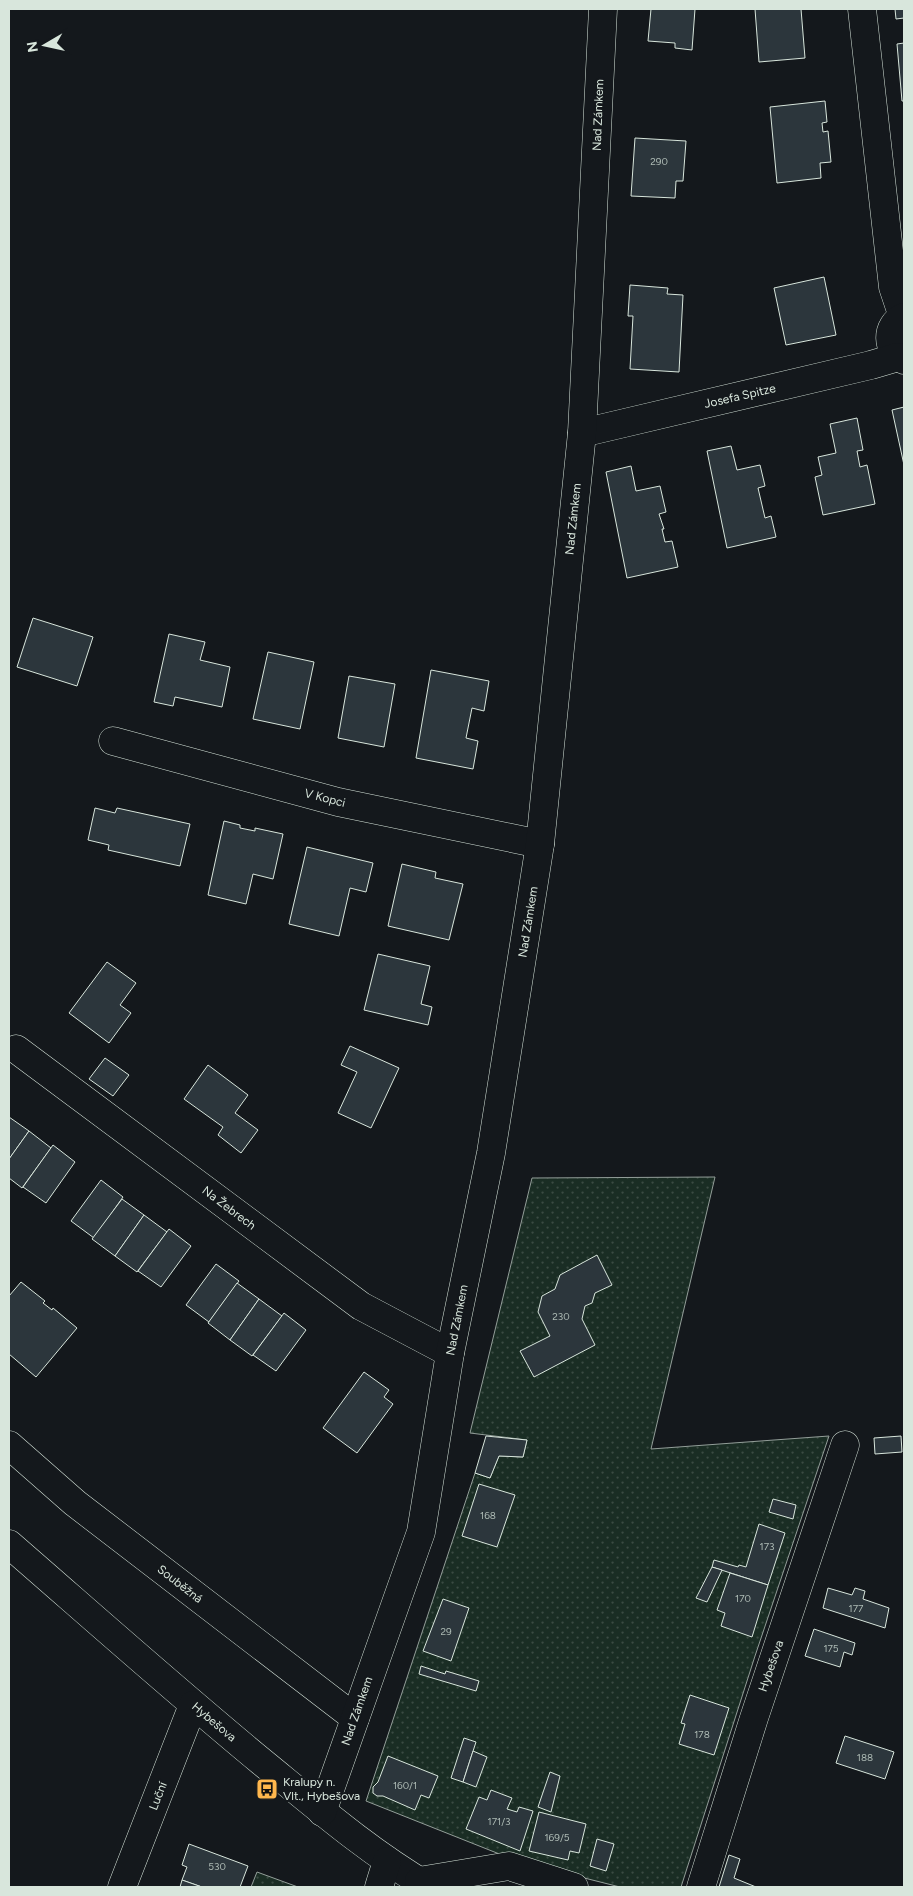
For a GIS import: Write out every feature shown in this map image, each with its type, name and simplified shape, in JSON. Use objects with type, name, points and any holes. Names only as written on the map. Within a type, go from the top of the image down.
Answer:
[{"type":"street","name":"Nad Zámkem","points":[[322,1812],[421,1532],[450,1353],[491,1153],[540,844],[582,433],[603,9]]},
{"type":"street","points":[[862,9],[893,288],[904,317],[897,320],[890,332],[890,345],[901,358]]},
{"type":"street","name":"Josefa Spitze","points":[[582,433],[901,358]]},
{"type":"street","name":"V Kopci","points":[[113,741],[338,802],[540,844]]},
{"type":"street","name":"Na Žebrech","points":[[16,1049],[361,1306],[450,1353]]},
{"type":"street","name":"Souběžná","points":[[9,1445],[75,1503],[355,1718]]},
{"type":"street","name":"Hybešova","points":[[701,1887],[754,1718],[845,1445]]},
{"type":"street","name":"Hybešova","points":[[9,1544],[193,1705],[322,1812],[387,1860],[424,1884]]},
{"type":"street","name":"Luční","points":[[122,1887],[193,1705]]},
{"type":"street","points":[[379,1887],[387,1860]]},
{"type":"street","points":[[424,1884],[509,1866],[574,1887]]},
{"type":"green space","points":[[715,1177],[651,1449],[829,1436],[755,1656],[681,1887],[620,1887],[517,1861],[366,1801],[475,1473],[490,1478],[499,1456],[523,1457],[527,1440],[470,1433],[532,1178]]},
{"type":"green space","points":[[257,1872],[298,1887],[251,1887]]},
{"type":"building","points":[[651,9],[695,9],[692,50],[675,48],[675,43],[648,41]]},
{"type":"building","points":[[755,9],[801,9],[805,58],[759,62]]},
{"type":"building","points":[[895,9],[904,9],[904,18],[896,19]]},
{"type":"building","points":[[904,43],[904,101],[902,101],[897,44]]},
{"type":"building","points":[[825,101],[827,122],[822,123],[823,132],[828,131],[831,162],[820,163],[821,178],[777,183],[770,107]]},
{"type":"building","points":[[635,138],[686,141],[683,181],[676,181],[675,198],[631,196]]},
{"type":"building","points":[[824,277],[836,335],[786,345],[774,288]]},
{"type":"building","points":[[630,285],[668,288],[667,294],[683,295],[679,372],[630,369],[633,316],[628,316]]},
{"type":"building","points":[[904,407],[904,465],[892,410]]},
{"type":"building","points":[[857,418],[863,450],[857,451],[860,467],[867,465],[875,504],[823,515],[815,477],[822,475],[818,457],[836,453],[830,424]]},
{"type":"building","points":[[731,446],[737,470],[760,465],[765,486],[758,488],[765,518],[771,516],[776,537],[727,548],[707,451]]},
{"type":"building","points":[[631,466],[636,491],[660,486],[666,512],[659,514],[664,529],[662,529],[665,542],[672,541],[678,567],[627,578],[606,472]]},
{"type":"building","points":[[33,618],[93,637],[77,686],[17,667]]},
{"type":"building","points":[[169,634],[205,642],[200,660],[230,667],[222,707],[175,697],[173,706],[154,702]]},
{"type":"building","points":[[268,652],[314,662],[300,729],[253,719]]},
{"type":"building","points":[[431,670],[489,681],[484,711],[472,708],[466,738],[478,741],[473,769],[416,758]]},
{"type":"building","points":[[349,676],[395,684],[384,747],[338,738]]},
{"type":"building","points":[[95,808],[115,813],[117,808],[190,824],[180,866],[108,850],[109,845],[88,840]]},
{"type":"building","points":[[224,821],[240,825],[240,828],[255,831],[255,828],[283,834],[273,879],[253,874],[246,904],[208,895]]},
{"type":"building","points":[[307,847],[373,863],[366,892],[350,888],[339,936],[289,924]]},
{"type":"building","points":[[402,864],[436,872],[435,878],[463,884],[449,940],[388,926]]},
{"type":"building","points":[[378,954],[430,966],[421,1004],[432,1007],[428,1025],[364,1010]]},
{"type":"building","points":[[107,962],[136,983],[120,1005],[131,1013],[109,1043],[69,1013]]},
{"type":"building","points":[[350,1046],[399,1068],[371,1128],[338,1113],[357,1072],[341,1065]]},
{"type":"building","points":[[105,1058],[129,1075],[113,1096],[89,1079]]},
{"type":"building","points":[[208,1065],[248,1095],[235,1113],[258,1130],[241,1153],[218,1135],[223,1127],[184,1099]]},
{"type":"building","points":[[9,1117],[29,1131],[9,1159]]},
{"type":"building","points":[[29,1131],[51,1148],[22,1188],[9,1178],[9,1159]]},
{"type":"building","points":[[53,1145],[75,1162],[46,1203],[23,1187]]},
{"type":"building","points":[[101,1180],[123,1197],[94,1238],[71,1221]]},
{"type":"building","points":[[122,1199],[144,1215],[115,1256],[92,1239]]},
{"type":"building","points":[[144,1215],[167,1232],[137,1272],[115,1256]]},
{"type":"building","points":[[169,1229],[191,1246],[161,1287],[138,1271]]},
{"type":"building","points":[[597,1255],[612,1285],[595,1293],[592,1303],[585,1306],[582,1319],[595,1345],[534,1377],[520,1351],[550,1336],[538,1312],[542,1296],[555,1289],[560,1275]]},
{"type":"building","points":[[216,1264],[239,1281],[209,1322],[186,1305]]},
{"type":"building","points":[[21,1282],[45,1301],[43,1303],[52,1310],[53,1308],[77,1328],[36,1377],[9,1354],[9,1296]]},
{"type":"building","points":[[237,1283],[259,1299],[230,1340],[208,1323]]},
{"type":"building","points":[[259,1299],[282,1316],[252,1356],[230,1340]]},
{"type":"building","points":[[284,1313],[306,1330],[276,1371],[253,1355]]},
{"type":"building","points":[[364,1372],[389,1390],[384,1397],[393,1404],[357,1453],[323,1428]]},
{"type":"building","points":[[486,1436],[527,1440],[523,1457],[499,1456],[490,1478],[475,1473]]},
{"type":"building","points":[[901,1436],[902,1452],[875,1454],[874,1438]]},
{"type":"building","points":[[479,1484],[515,1495],[497,1547],[462,1536]]},
{"type":"building","points":[[773,1499],[796,1505],[793,1519],[769,1512]]},
{"type":"building","points":[[759,1524],[785,1533],[768,1585],[712,1567],[714,1560],[738,1567],[739,1565],[746,1567]]},
{"type":"building","points":[[712,1567],[722,1570],[707,1602],[696,1598]]},
{"type":"building","points":[[730,1573],[768,1585],[752,1637],[721,1626],[725,1613],[717,1610]]},
{"type":"building","points":[[828,1588],[852,1595],[855,1588],[865,1591],[863,1599],[889,1608],[885,1628],[823,1608]]},
{"type":"building","points":[[443,1599],[469,1608],[451,1661],[423,1651]]},
{"type":"building","points":[[814,1629],[855,1643],[852,1655],[844,1652],[840,1667],[805,1656]]},
{"type":"building","points":[[421,1666],[445,1674],[446,1671],[479,1681],[476,1691],[419,1674]]},
{"type":"building","points":[[690,1695],[729,1708],[714,1755],[679,1744],[685,1724],[681,1723]]},
{"type":"building","points":[[845,1736],[894,1752],[885,1779],[836,1763]]},
{"type":"building","points":[[464,1738],[476,1742],[463,1782],[451,1778]]},
{"type":"building","points":[[473,1751],[487,1757],[476,1787],[463,1782]]},
{"type":"building","points":[[388,1756],[438,1776],[429,1798],[421,1795],[415,1810],[373,1793],[373,1787],[378,1782]]},
{"type":"building","points":[[550,1772],[560,1776],[551,1812],[538,1807]]},
{"type":"building","points":[[491,1790],[512,1798],[507,1809],[517,1812],[519,1807],[533,1811],[520,1851],[466,1829],[479,1797],[487,1800]]},
{"type":"building","points":[[539,1812],[586,1824],[579,1853],[570,1851],[568,1860],[529,1851]]},
{"type":"building","points":[[597,1839],[614,1844],[606,1871],[590,1866]]},
{"type":"building","points":[[189,1844],[248,1866],[240,1887],[202,1887],[182,1880],[187,1867],[182,1865]]},
{"type":"building","points":[[729,1855],[740,1859],[734,1878],[756,1887],[719,1887]]},
{"type":"building","points":[[182,1880],[202,1887],[180,1887]]},
{"type":"place","name":"Kralupy n. Vlt., Hybešova","points":[[267,1789]]}]
